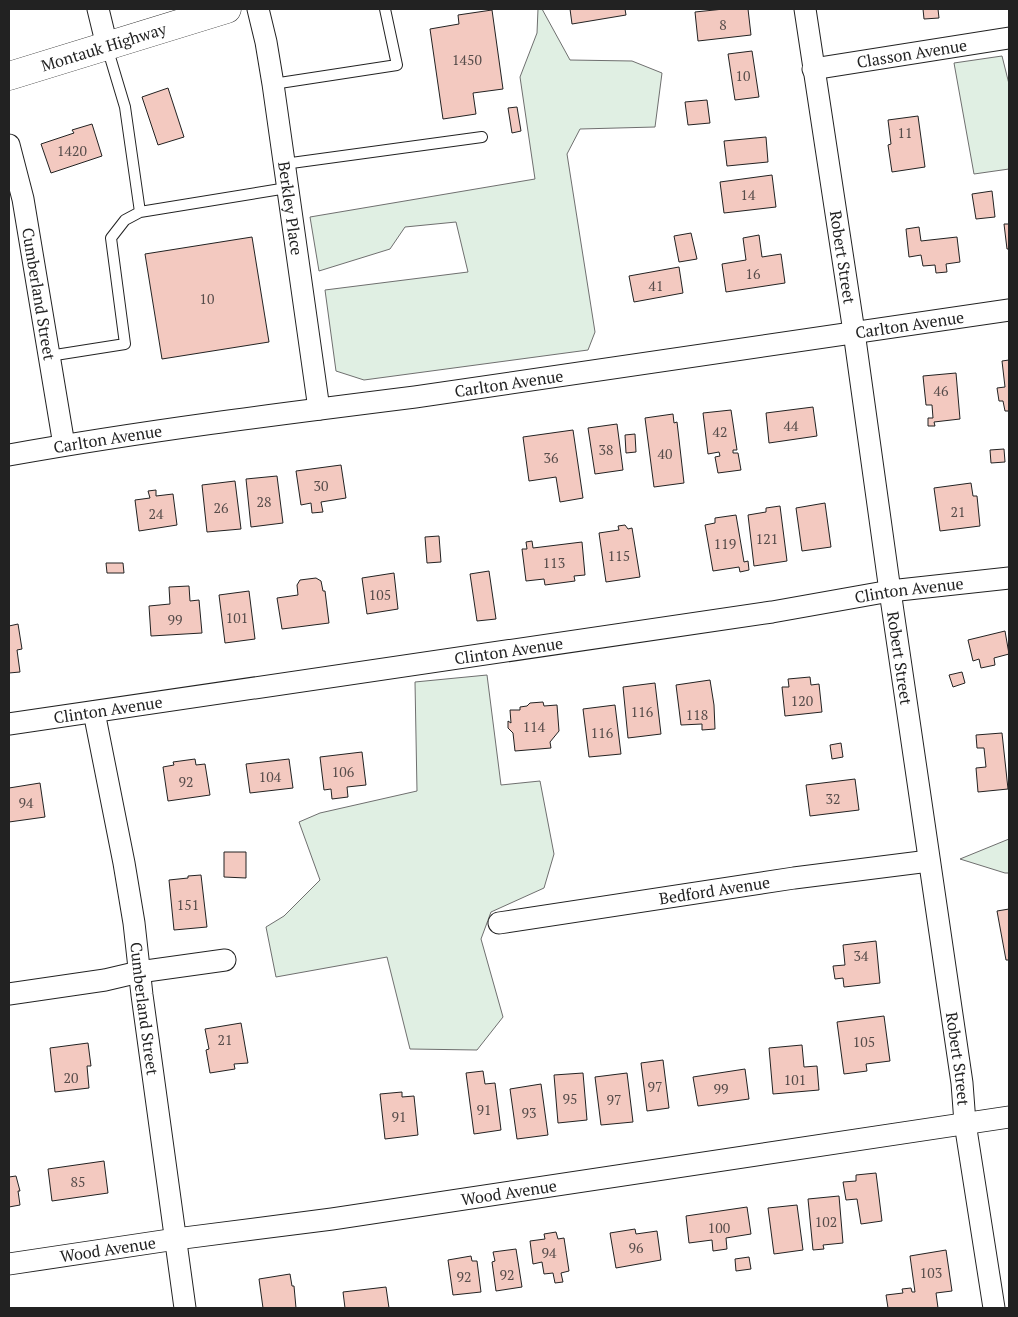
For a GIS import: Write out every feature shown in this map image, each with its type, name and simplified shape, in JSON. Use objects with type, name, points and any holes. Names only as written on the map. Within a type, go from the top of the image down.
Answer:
[{"type":"main road","name":"Montauk Highway","points":[[9,76],[227,9]]},
{"type":"street","points":[[98,9],[107,46]]},
{"type":"street","name":"Berkley Place","points":[[258,9],[273,84],[319,409]]},
{"type":"street","name":"Robert Street","points":[[804,9],[854,332],[962,1083],[965,1123],[994,1308]]},
{"type":"street","name":"Classon Avenue","points":[[813,69],[1009,38]]},
{"type":"street","name":"Cumberland Street","points":[[9,145],[23,200],[64,445]]},
{"type":"street","name":"Carlton Avenue","points":[[9,455],[64,445],[424,396],[1009,310]]},
{"type":"street","name":"Clinton Avenue","points":[[9,724],[772,612],[890,591],[1009,578]]},
{"type":"street","name":"Cumberland Street","points":[[94,712],[134,923],[184,1308]]},
{"type":"street","name":"Bedford Avenue","points":[[499,923],[794,878],[929,861]]},
{"type":"street","points":[[9,994],[105,980],[139,972],[226,960]]},
{"type":"street","name":"Wood Avenue","points":[[9,1264],[176,1239],[332,1219],[1009,1116]]},
{"type":"lane","points":[[273,84],[397,65],[385,9]]},
{"type":"lane","points":[[107,46],[126,107],[140,212]]},
{"type":"lane","points":[[284,164],[482,137]]},
{"type":"lane","points":[[49,356],[126,344],[111,238],[125,220],[140,212],[287,188]]},
{"type":"green space","points":[[538,9],[542,9],[570,60],[632,61],[662,73],[655,127],[580,129],[567,154],[595,332],[588,350],[364,380],[336,371],[325,290],[468,272],[456,222],[405,227],[390,249],[319,271],[310,217],[535,179],[520,77],[537,33]]},
{"type":"green space","points":[[1002,56],[1009,84],[1009,169],[974,174],[954,63]]},
{"type":"green space","points":[[487,675],[501,785],[540,781],[554,854],[544,888],[491,912],[481,939],[503,1017],[477,1050],[410,1049],[387,957],[276,977],[266,927],[284,916],[320,880],[299,822],[320,813],[417,791],[415,682]]},
{"type":"green space","points":[[1009,839],[1009,873],[960,859]]},
{"type":"building","points":[[570,9],[625,9],[626,15],[572,24]]},
{"type":"building","points":[[748,9],[751,35],[698,41],[695,12]]},
{"type":"building","points":[[923,9],[938,9],[939,18],[924,19]]},
{"type":"building","points":[[492,10],[503,89],[473,93],[476,114],[443,119],[430,29],[459,24],[458,15]]},
{"type":"building","points":[[752,51],[759,97],[735,100],[728,54]]},
{"type":"building","points":[[168,88],[184,137],[158,145],[142,97]]},
{"type":"building","points":[[707,100],[710,123],[688,125],[685,102]]},
{"type":"building","points":[[517,107],[521,131],[512,133],[508,108]]},
{"type":"building","points":[[918,116],[925,167],[892,172],[888,145],[891,144],[888,120]]},
{"type":"building","points":[[92,124],[102,156],[51,173],[41,144],[74,133],[72,130]]},
{"type":"building","points":[[766,137],[768,162],[727,166],[724,141]]},
{"type":"building","points":[[772,175],[776,207],[724,213],[720,182]]},
{"type":"building","points":[[992,191],[995,217],[976,219],[972,194]]},
{"type":"building","points":[[1004,224],[1009,224],[1009,249],[1007,249]]},
{"type":"building","points":[[919,227],[921,241],[957,237],[960,262],[946,264],[947,272],[936,273],[935,265],[923,266],[921,255],[909,257],[906,229]]},
{"type":"building","points":[[691,233],[697,259],[679,262],[674,236]]},
{"type":"building","points":[[759,235],[762,257],[781,254],[785,283],[726,292],[722,264],[746,260],[743,238]]},
{"type":"building","points":[[252,237],[269,342],[162,359],[145,254]]},
{"type":"building","points":[[679,267],[683,293],[634,302],[629,276]]},
{"type":"building","points":[[1009,360],[1009,411],[1005,411],[1003,401],[999,401],[997,388],[1005,387],[1002,361]]},
{"type":"building","points":[[956,373],[960,419],[934,422],[935,426],[928,426],[928,418],[933,418],[932,405],[926,405],[923,376]]},
{"type":"building","points":[[813,407],[817,436],[769,443],[766,413]]},
{"type":"building","points":[[731,410],[737,450],[733,450],[733,453],[738,453],[741,470],[718,473],[715,457],[720,456],[719,452],[708,454],[703,413]]},
{"type":"building","points":[[673,414],[674,423],[677,422],[684,483],[654,487],[645,418]]},
{"type":"building","points":[[617,424],[623,470],[595,474],[588,428]]},
{"type":"building","points":[[573,430],[583,498],[560,502],[556,477],[529,481],[523,437]]},
{"type":"building","points":[[635,434],[636,452],[626,453],[625,435]]},
{"type":"building","points":[[1004,449],[1005,462],[991,463],[990,450]]},
{"type":"building","points":[[341,465],[346,498],[321,502],[323,512],[312,513],[311,503],[301,505],[296,471]]},
{"type":"building","points":[[277,476],[283,523],[251,527],[246,479]]},
{"type":"building","points":[[235,481],[241,529],[207,532],[202,485]]},
{"type":"building","points":[[971,483],[973,496],[977,496],[980,526],[940,531],[934,488]]},
{"type":"building","points":[[156,490],[156,496],[173,494],[177,525],[139,531],[135,500],[150,498],[148,491]]},
{"type":"building","points":[[825,503],[831,547],[802,551],[796,508]]},
{"type":"building","points":[[780,506],[787,561],[754,566],[748,515],[766,512],[766,508]]},
{"type":"building","points":[[736,515],[744,562],[748,561],[749,570],[740,572],[739,567],[713,571],[705,525],[715,523],[715,518]]},
{"type":"building","points":[[625,525],[628,529],[632,528],[640,577],[606,582],[599,533],[619,530],[618,526]]},
{"type":"building","points":[[439,536],[441,562],[427,563],[425,537]]},
{"type":"building","points":[[532,541],[533,548],[582,542],[585,575],[574,576],[575,581],[545,585],[544,579],[526,581],[522,549],[527,549],[526,542]]},
{"type":"building","points":[[106,563],[123,563],[124,573],[107,573]]},
{"type":"building","points":[[489,571],[496,619],[477,621],[470,574]]},
{"type":"building","points":[[394,573],[398,609],[367,614],[362,578]]},
{"type":"building","points":[[316,578],[321,581],[323,591],[325,591],[329,623],[282,629],[277,598],[298,595],[297,585],[300,580]]},
{"type":"building","points":[[189,586],[190,601],[199,600],[202,633],[151,636],[149,606],[170,604],[169,587]]},
{"type":"building","points":[[249,591],[255,639],[225,643],[219,595]]},
{"type":"building","points":[[18,624],[22,649],[17,650],[20,672],[9,673],[9,626]]},
{"type":"building","points":[[1005,631],[1009,654],[994,658],[995,665],[981,668],[979,659],[973,661],[968,640]]},
{"type":"building","points":[[962,672],[965,683],[953,687],[949,675]]},
{"type":"building","points":[[810,677],[811,685],[819,684],[822,712],[785,716],[782,687],[789,687],[788,679]]},
{"type":"building","points":[[710,680],[715,729],[702,730],[702,724],[681,725],[676,685]]},
{"type":"building","points":[[655,683],[661,734],[628,738],[623,687]]},
{"type":"building","points":[[543,702],[544,706],[557,705],[559,731],[550,742],[551,748],[515,751],[513,733],[508,728],[508,721],[511,723],[510,710],[520,710],[520,707],[527,706],[530,703]]},
{"type":"building","points":[[615,705],[621,754],[589,757],[583,709]]},
{"type":"building","points":[[1002,733],[1008,789],[978,792],[976,768],[986,767],[984,748],[977,748],[976,735]]},
{"type":"building","points":[[841,743],[843,757],[832,759],[830,745]]},
{"type":"building","points":[[362,752],[366,785],[347,787],[348,797],[332,799],[331,789],[324,790],[320,757]]},
{"type":"building","points":[[195,759],[196,765],[205,764],[210,795],[168,801],[163,767],[174,765],[173,762]]},
{"type":"building","points":[[289,759],[293,788],[250,793],[246,764]]},
{"type":"building","points":[[855,779],[859,810],[810,816],[806,785]]},
{"type":"building","points":[[40,783],[45,817],[9,822],[9,788]]},
{"type":"building","points":[[224,852],[246,852],[246,878],[224,877]]},
{"type":"building","points":[[201,875],[207,927],[174,930],[169,880]]},
{"type":"building","points":[[1009,909],[1009,960],[1006,960],[997,911]]},
{"type":"building","points":[[876,941],[880,983],[844,987],[843,978],[835,979],[833,966],[845,965],[843,945]]},
{"type":"building","points":[[884,1016],[890,1061],[866,1064],[867,1071],[844,1074],[837,1022]]},
{"type":"building","points":[[241,1023],[248,1063],[234,1064],[235,1069],[210,1073],[206,1050],[209,1049],[205,1029]]},
{"type":"building","points":[[88,1043],[91,1066],[87,1066],[89,1088],[55,1092],[50,1048]]},
{"type":"building","points":[[802,1045],[804,1067],[817,1066],[819,1090],[773,1094],[769,1048]]},
{"type":"building","points":[[663,1060],[669,1108],[647,1111],[641,1063]]},
{"type":"building","points":[[745,1069],[749,1099],[698,1106],[693,1077]]},
{"type":"building","points":[[483,1071],[485,1084],[495,1083],[501,1130],[474,1134],[466,1073]]},
{"type":"building","points":[[583,1073],[587,1120],[558,1123],[554,1075]]},
{"type":"building","points":[[627,1073],[633,1122],[601,1125],[595,1077]]},
{"type":"building","points":[[541,1084],[548,1135],[517,1139],[510,1089]]},
{"type":"building","points":[[402,1092],[402,1097],[414,1096],[418,1135],[385,1139],[380,1094]]},
{"type":"building","points":[[104,1161],[108,1193],[52,1201],[48,1169]]},
{"type":"building","points":[[876,1173],[882,1221],[861,1224],[857,1199],[846,1200],[843,1182],[856,1181],[856,1175]]},
{"type":"building","points":[[16,1176],[20,1191],[18,1191],[20,1205],[9,1207],[9,1177]]},
{"type":"building","points":[[839,1196],[843,1243],[823,1245],[824,1249],[813,1250],[808,1199]]},
{"type":"building","points":[[797,1205],[803,1250],[774,1254],[768,1208]]},
{"type":"building","points":[[747,1207],[751,1234],[726,1238],[727,1249],[713,1251],[712,1240],[689,1243],[686,1216]]},
{"type":"building","points":[[635,1229],[636,1234],[657,1231],[661,1260],[616,1268],[610,1233]]},
{"type":"building","points":[[556,1232],[558,1239],[564,1238],[569,1271],[561,1273],[563,1282],[555,1283],[553,1273],[544,1274],[542,1262],[533,1264],[530,1241],[545,1239],[544,1234]]},
{"type":"building","points":[[516,1249],[522,1287],[496,1291],[492,1262],[495,1261],[493,1252]]},
{"type":"building","points":[[946,1250],[952,1291],[936,1293],[938,1308],[888,1308],[886,1295],[903,1293],[902,1289],[911,1288],[912,1292],[915,1292],[910,1256]]},
{"type":"building","points":[[471,1256],[472,1261],[477,1261],[481,1292],[453,1295],[448,1260]]},
{"type":"building","points":[[749,1257],[751,1269],[736,1271],[735,1259]]},
{"type":"building","points":[[290,1274],[292,1286],[294,1286],[296,1308],[263,1308],[259,1279]]},
{"type":"building","points":[[386,1287],[389,1308],[345,1308],[343,1292]]}]
